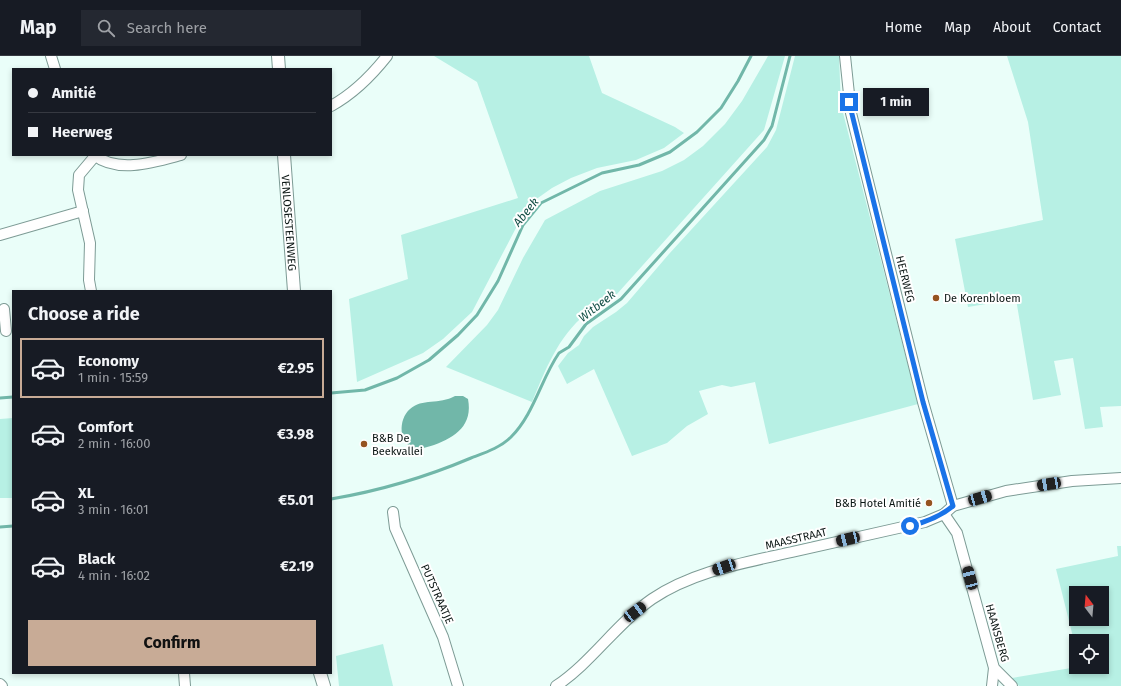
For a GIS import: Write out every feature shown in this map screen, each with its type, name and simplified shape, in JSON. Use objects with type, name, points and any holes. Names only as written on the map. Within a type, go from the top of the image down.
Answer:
[{"type":"main road","points":[[278,56],[279,68]]},
{"type":"main road","name":"VENLOSESTEENWEG","points":[[284,156],[294,290]]},
{"type":"main road","points":[[318,686],[320,674]]},
{"type":"main road","points":[[320,674],[324,686]]},
{"type":"street","points":[[51,56],[55,68]]},
{"type":"street","points":[[332,105],[375,71],[387,56]]},
{"type":"street","name":"HEERWEG","points":[[846,56],[851,112],[921,394],[953,506]]},
{"type":"street","points":[[91,290],[89,280],[90,243],[78,190],[79,174],[95,156],[115,164],[142,165],[177,156]]},
{"type":"street","points":[[0,235],[83,211]]},
{"type":"street","points":[[4,309],[6,331]]},
{"type":"street","name":"MAASSTRAAT","points":[[556,686],[569,678],[626,618],[653,598],[684,581],[724,567],[925,522],[944,514],[953,506],[1006,491],[1072,481],[1121,478]]},
{"type":"street","name":"PUTSTRAATJE","points":[[393,512],[395,528],[443,637],[458,686]]},
{"type":"street","name":"HAANSBERG","points":[[944,514],[957,533],[994,668],[1012,686]]},
{"type":"street","points":[[992,686],[994,668]]},
{"type":"street","points":[[184,674],[185,686]]},
{"type":"shaded area","points":[[434,56],[589,56],[602,93],[675,127],[684,133],[664,148],[636,160],[597,168],[571,178],[552,188],[528,205],[472,312],[443,339],[423,353],[357,382],[349,299],[408,279],[401,235],[518,198],[477,82]]},
{"type":"shaded area","points":[[768,56],[785,56],[764,130],[617,294],[610,300],[586,314],[576,323],[560,343],[553,355],[532,402],[446,367],[487,325],[498,310],[523,258],[545,220],[600,191],[662,171],[684,160],[703,146],[725,124],[742,101]]},
{"type":"shaded area","points":[[795,56],[839,56],[841,105],[918,404],[769,444],[755,382],[731,387],[722,385],[699,391],[708,414],[687,426],[667,443],[632,456],[594,369],[567,384],[558,366],[568,353],[579,345],[584,336],[593,327],[627,303],[669,254],[767,147],[776,130]]},
{"type":"shaded area","points":[[1007,56],[1121,56],[1121,406],[1100,407],[1103,427],[1085,429],[1073,358],[1054,361],[1061,395],[1033,400],[1016,299],[968,307],[955,239],[1043,220],[1028,122]]},
{"type":"shaded area","points":[[455,396],[463,396],[468,399],[468,416],[461,429],[456,434],[434,445],[423,448],[410,446],[403,437],[402,431],[403,419],[406,413],[415,406],[425,402],[449,399]]},
{"type":"shaded area","points":[[12,418],[12,498],[0,498],[0,419]]},
{"type":"shaded area","points":[[1117,546],[1121,546],[1121,686],[1019,686],[1012,678],[1069,668],[1069,674],[1109,674],[1109,634],[1072,634],[1070,626],[1109,626],[1109,586],[1069,586],[1069,621],[1056,569],[1118,556]]},
{"type":"shaded area","points":[[383,644],[393,686],[339,686],[336,656]]},
{"type":"waterway","name":"Abeek","points":[[332,393],[365,390],[397,378],[429,360],[458,335],[477,315],[498,281],[523,225],[541,203],[602,173],[639,165],[670,152],[697,132],[721,108],[738,81],[751,56]]},
{"type":"waterway","name":"Witbeek","points":[[332,499],[402,483],[492,450],[507,441],[526,418],[559,353],[569,347],[586,324],[621,299],[764,140],[772,126],[790,56]]},
{"type":"waterway","name":"Abeek","points":[[0,398],[12,397]]},
{"type":"waterway","name":"Witbeek","points":[[0,527],[12,526]]},
{"type":"place","name":"De Korenbloem","points":[[936,298]]},
{"type":"place","name":"B&B De Beekvallei","points":[[364,444]]},
{"type":"place","name":"B&B Hotel Amitié","points":[[929,503]]},
{"type":"route","points":[[849,102],[923,402],[953,506],[944,514],[925,522],[910,526]]}]
